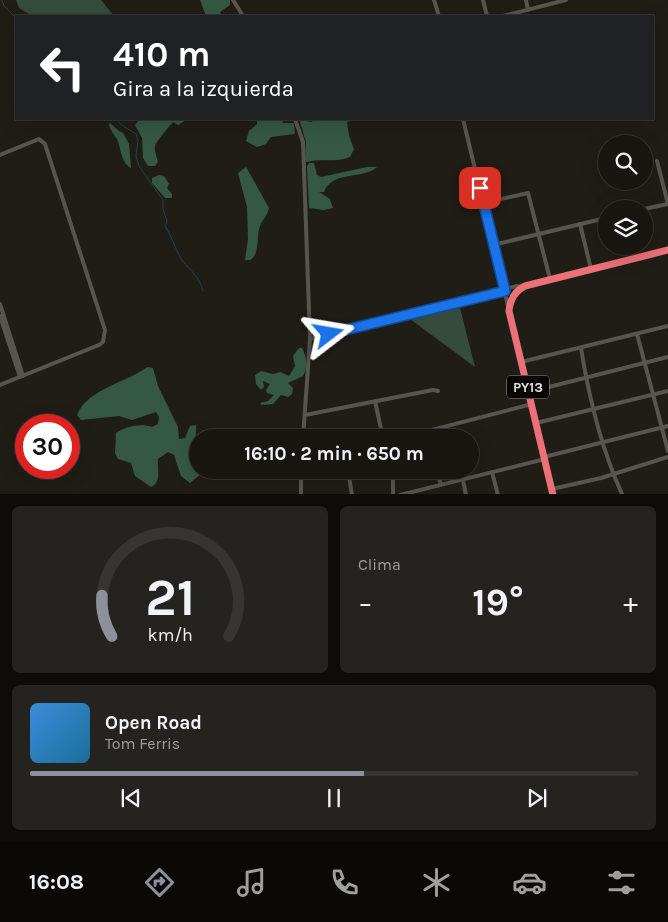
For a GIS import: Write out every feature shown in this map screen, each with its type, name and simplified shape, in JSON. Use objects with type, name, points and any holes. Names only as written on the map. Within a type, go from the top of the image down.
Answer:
[{"type":"highway","points":[[509,310],[512,298],[522,287],[668,250]]},
{"type":"highway","name":"PY13","points":[[509,310],[553,492]]},
{"type":"street","points":[[233,0],[241,15]]},
{"type":"street","points":[[434,0],[439,15]]},
{"type":"street","points":[[482,0],[487,15]]},
{"type":"street","points":[[526,0],[528,10]]},
{"type":"street","points":[[507,15],[566,0]]},
{"type":"street","points":[[295,120],[303,142],[310,339],[304,429]]},
{"type":"street","points":[[463,120],[509,310]]},
{"type":"street","points":[[0,155],[39,139],[44,141],[105,330],[103,342],[99,345],[0,385]]},
{"type":"street","points":[[653,207],[668,204],[657,161]]},
{"type":"street","points":[[483,203],[528,193],[550,279]]},
{"type":"street","points":[[494,245],[598,220]]},
{"type":"street","points":[[580,224],[591,269]]},
{"type":"street","points":[[310,339],[505,291],[517,286],[522,287]]},
{"type":"street","points":[[0,304],[21,376]]},
{"type":"street","points":[[0,316],[21,376]]},
{"type":"street","points":[[522,362],[668,326]]},
{"type":"street","points":[[637,334],[668,451]]},
{"type":"street","points":[[581,348],[593,410],[602,442],[622,494]]},
{"type":"street","points":[[529,392],[668,357]]},
{"type":"street","points":[[432,390],[437,385]]},
{"type":"street","points":[[305,415],[432,390],[438,391]]},
{"type":"street","points":[[536,423],[668,391]]},
{"type":"street","points":[[375,401],[381,429]]},
{"type":"street","points":[[434,429],[532,404]]},
{"type":"street","points":[[400,494],[463,480],[668,426]]},
{"type":"street","points":[[553,492],[668,457]]},
{"type":"street","points":[[492,472],[498,494]]},
{"type":"street","points":[[301,479],[301,494]]},
{"type":"street","points":[[350,479],[352,494]]},
{"type":"street","points":[[393,479],[393,494]]},
{"type":"street","points":[[440,479],[441,485]]},
{"type":"street","points":[[463,480],[466,494]]},
{"type":"green space","points":[[16,0],[101,0],[113,15],[30,15],[19,8]]},
{"type":"green space","points":[[200,0],[230,0],[230,5],[220,12],[222,15],[206,15]]},
{"type":"green space","points":[[139,120],[186,120],[178,125],[173,122],[158,141],[155,146],[155,152],[158,162],[155,166],[148,166],[143,158],[142,138],[135,125]]},
{"type":"green space","points":[[257,120],[282,120],[283,123],[294,123],[295,134],[271,137],[266,144],[257,147],[246,141],[249,131],[257,124]]},
{"type":"green space","points":[[302,120],[311,122],[315,120],[354,120],[347,122],[349,136],[354,149],[350,157],[339,160],[307,162],[305,160],[306,142],[300,122]]},
{"type":"green space","points":[[110,123],[123,133],[129,144],[131,168],[123,159],[117,139],[109,125]]},
{"type":"green space","points":[[309,163],[314,163],[317,175],[321,177],[367,167],[377,167],[371,171],[334,181],[328,185],[324,192],[319,192],[330,199],[333,208],[324,210],[309,208],[307,167]]},
{"type":"green space","points":[[246,167],[269,208],[260,226],[257,250],[250,260],[245,260],[248,239],[247,207],[238,173]]},
{"type":"green space","points":[[159,175],[164,176],[169,184],[167,188],[172,194],[172,198],[165,198],[152,183],[152,178]]},
{"type":"green space","points":[[460,308],[475,367],[410,319]]},
{"type":"green space","points":[[299,348],[302,348],[306,358],[305,373],[303,376],[288,383],[293,388],[292,394],[288,397],[281,395],[273,404],[262,405],[260,403],[268,401],[274,395],[267,393],[266,390],[270,384],[263,381],[264,387],[261,390],[256,384],[255,375],[261,371],[273,374],[280,372],[289,376],[295,366],[293,356]]},
{"type":"green space","points":[[147,367],[153,368],[158,386],[178,427],[179,439],[185,438],[190,426],[196,425],[196,429],[189,429],[189,479],[195,479],[190,483],[181,476],[174,455],[168,452],[158,459],[157,482],[151,487],[135,476],[131,463],[118,459],[115,453],[116,433],[134,426],[152,427],[158,424],[159,417],[156,412],[132,420],[119,416],[81,420],[80,414],[78,414],[90,398]]},
{"type":"waterway","points":[[2,0],[4,6],[15,17]]},
{"type":"waterway","points":[[118,120],[120,124],[136,134],[138,140],[136,156],[139,166],[163,200],[163,209],[167,221],[165,226],[179,255],[198,279],[203,291]]},
{"type":"route","points":[[329,334],[505,291],[480,188]]}]
